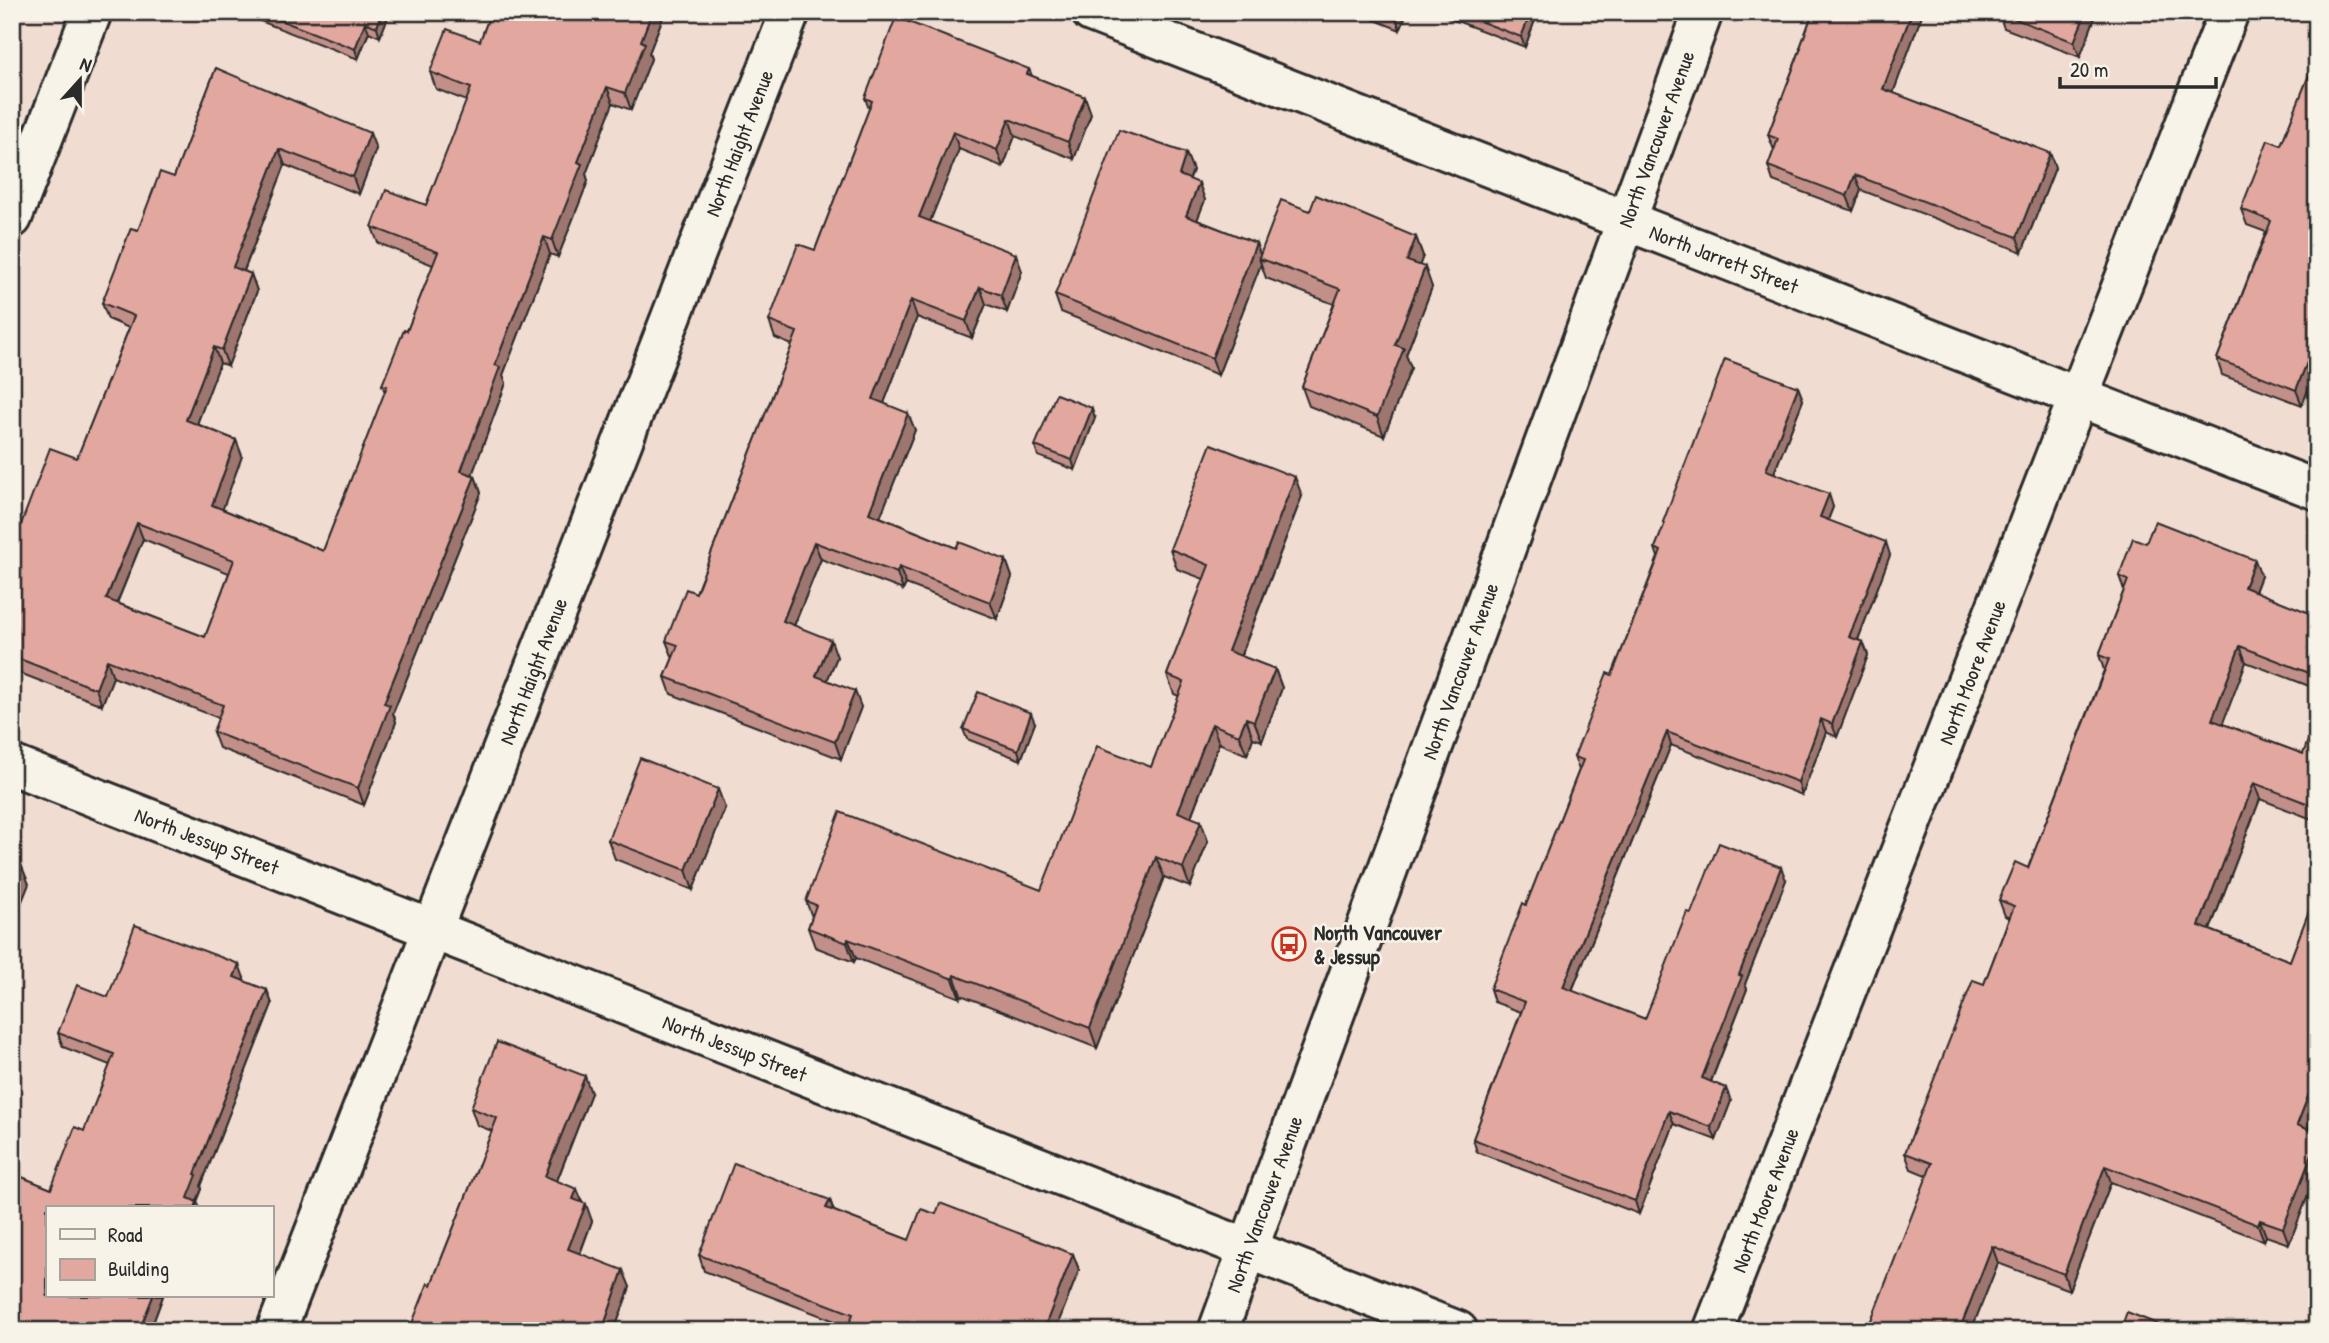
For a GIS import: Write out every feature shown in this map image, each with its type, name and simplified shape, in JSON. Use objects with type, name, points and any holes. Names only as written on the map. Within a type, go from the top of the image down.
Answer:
[{"type":"street","points":[[12,218],[92,12]]},
{"type":"street","name":"North Haight Avenue","points":[[276,1331],[790,12]]},
{"type":"street","name":"North Jarrett Street","points":[[1091,12],[2317,490]]},
{"type":"street","name":"North Vancouver Avenue","points":[[1218,1331],[1703,12]]},
{"type":"street","name":"North Moore Avenue","points":[[1713,1331],[2229,12]]},
{"type":"street","name":"North Jessup Street","points":[[12,765],[1458,1331]]},
{"type":"building","points":[[259,12],[382,12],[377,27],[365,22],[355,49]]},
{"type":"building","points":[[491,12],[652,12],[641,41],[645,43],[625,93],[607,87],[578,162],[582,164],[552,240],[544,237],[495,365],[500,367],[461,471],[475,476],[384,703],[390,705],[358,788],[213,732],[223,705],[107,660],[96,689],[12,656],[12,548],[50,448],[77,458],[134,316],[102,303],[131,228],[138,230],[160,172],[174,177],[216,68],[370,133],[353,177],[279,149],[233,267],[251,274],[222,350],[214,347],[186,420],[236,440],[212,505],[323,551],[387,386],[382,385],[438,252],[372,227],[386,190],[426,205],[471,88],[430,72],[447,29],[480,41]],"holes":[[[137,523],[234,560],[205,637],[106,599]]]},
{"type":"building","points":[[1377,12],[1400,12],[1397,20]]},
{"type":"building","points":[[1456,12],[1531,12],[1521,37]]},
{"type":"building","points":[[1813,12],[1912,12],[1883,89],[2050,153],[2017,237],[1855,175],[1847,196],[1768,166],[1778,139],[1768,135]]},
{"type":"building","points":[[1998,12],[2086,12],[2074,42]]},
{"type":"building","points":[[896,17],[1029,69],[1027,74],[1085,97],[1068,142],[1009,119],[997,150],[953,132],[919,217],[1016,254],[1001,295],[980,287],[966,321],[911,300],[873,399],[908,413],[869,513],[956,548],[959,542],[1006,560],[990,602],[899,567],[897,573],[814,542],[783,621],[831,640],[816,676],[855,691],[835,742],[665,677],[678,645],[666,641],[686,589],[696,593],[797,332],[769,321],[798,244],[815,250],[872,101],[865,98]]},
{"type":"building","points":[[2317,55],[2317,337],[2296,390],[2217,359],[2271,221],[2241,209],[2268,140],[2281,145]]},
{"type":"building","points":[[1119,130],[1186,153],[1179,175],[1199,183],[1186,216],[1256,243],[1212,358],[1055,295]]},
{"type":"building","points":[[1316,195],[1416,237],[1407,261],[1425,267],[1395,345],[1404,348],[1377,417],[1302,387],[1340,289],[1259,258],[1281,200],[1310,211]]},
{"type":"building","points":[[1725,359],[1798,387],[1766,470],[1829,494],[1820,517],[1886,542],[1849,637],[1863,642],[1832,724],[1821,719],[1798,782],[1667,732],[1563,987],[1645,1019],[1687,912],[1691,913],[1719,843],[1781,867],[1702,1078],[1726,1088],[1711,1127],[1669,1111],[1635,1201],[1473,1139],[1525,1002],[1490,989],[1583,760],[1574,757],[1607,673],[1612,675],[1661,551],[1655,548],[1665,523],[1663,522]]},
{"type":"building","points":[[1056,394],[1092,408],[1072,460],[1035,446]]},
{"type":"building","points":[[1211,444],[1295,477],[1228,651],[1275,669],[1254,721],[1246,718],[1239,735],[1212,724],[1178,812],[1201,821],[1183,868],[1156,857],[1090,1028],[954,975],[953,979],[848,939],[847,943],[808,928],[816,905],[806,901],[840,812],[1041,890],[1097,746],[1151,767],[1184,682],[1167,675],[1209,565],[1170,549]]},
{"type":"building","points":[[2155,521],[2255,560],[2244,587],[2317,616],[2317,676],[2240,646],[2212,720],[2303,754],[2317,717],[2317,807],[2254,783],[2199,926],[2290,961],[2317,890],[2317,1073],[2297,1125],[2317,1133],[2317,1141],[2283,1228],[2260,1220],[2258,1225],[2105,1166],[2064,1274],[1992,1246],[1959,1331],[1867,1331],[1932,1163],[1905,1153],[1973,980],[1984,984],[2014,906],[1999,900],[2015,862],[2028,868],[2109,659],[2099,655],[2128,580],[2119,576],[2133,538],[2146,543]]},
{"type":"building","points":[[978,692],[1031,713],[1018,750],[963,729]]},
{"type":"building","points":[[640,758],[718,789],[686,870],[608,840]]},
{"type":"building","points":[[12,864],[22,867],[12,893]]},
{"type":"building","points":[[135,925],[239,964],[234,977],[267,990],[195,1174],[197,1175],[188,1198],[197,1202],[196,1206],[46,1206],[46,1298],[152,1298],[139,1331],[15,1331],[19,1320],[12,1317],[12,1173],[51,1189],[75,1127],[84,1131],[114,1054],[58,1033],[77,985],[108,997]]},
{"type":"building","points":[[497,1042],[585,1076],[545,1176],[577,1189],[573,1199],[586,1204],[568,1249],[623,1270],[602,1331],[409,1331],[428,1283],[431,1285],[497,1118],[471,1108]]},
{"type":"building","points":[[734,1163],[830,1200],[826,1208],[909,1240],[921,1209],[936,1214],[940,1203],[1073,1254],[1043,1331],[846,1331],[853,1314],[699,1255]]},
{"type":"building","points":[[2127,1312],[2175,1331],[2120,1331]]},
{"type":"place","name":"North Vancouver & Jessup","points":[[1289,944]]}]
